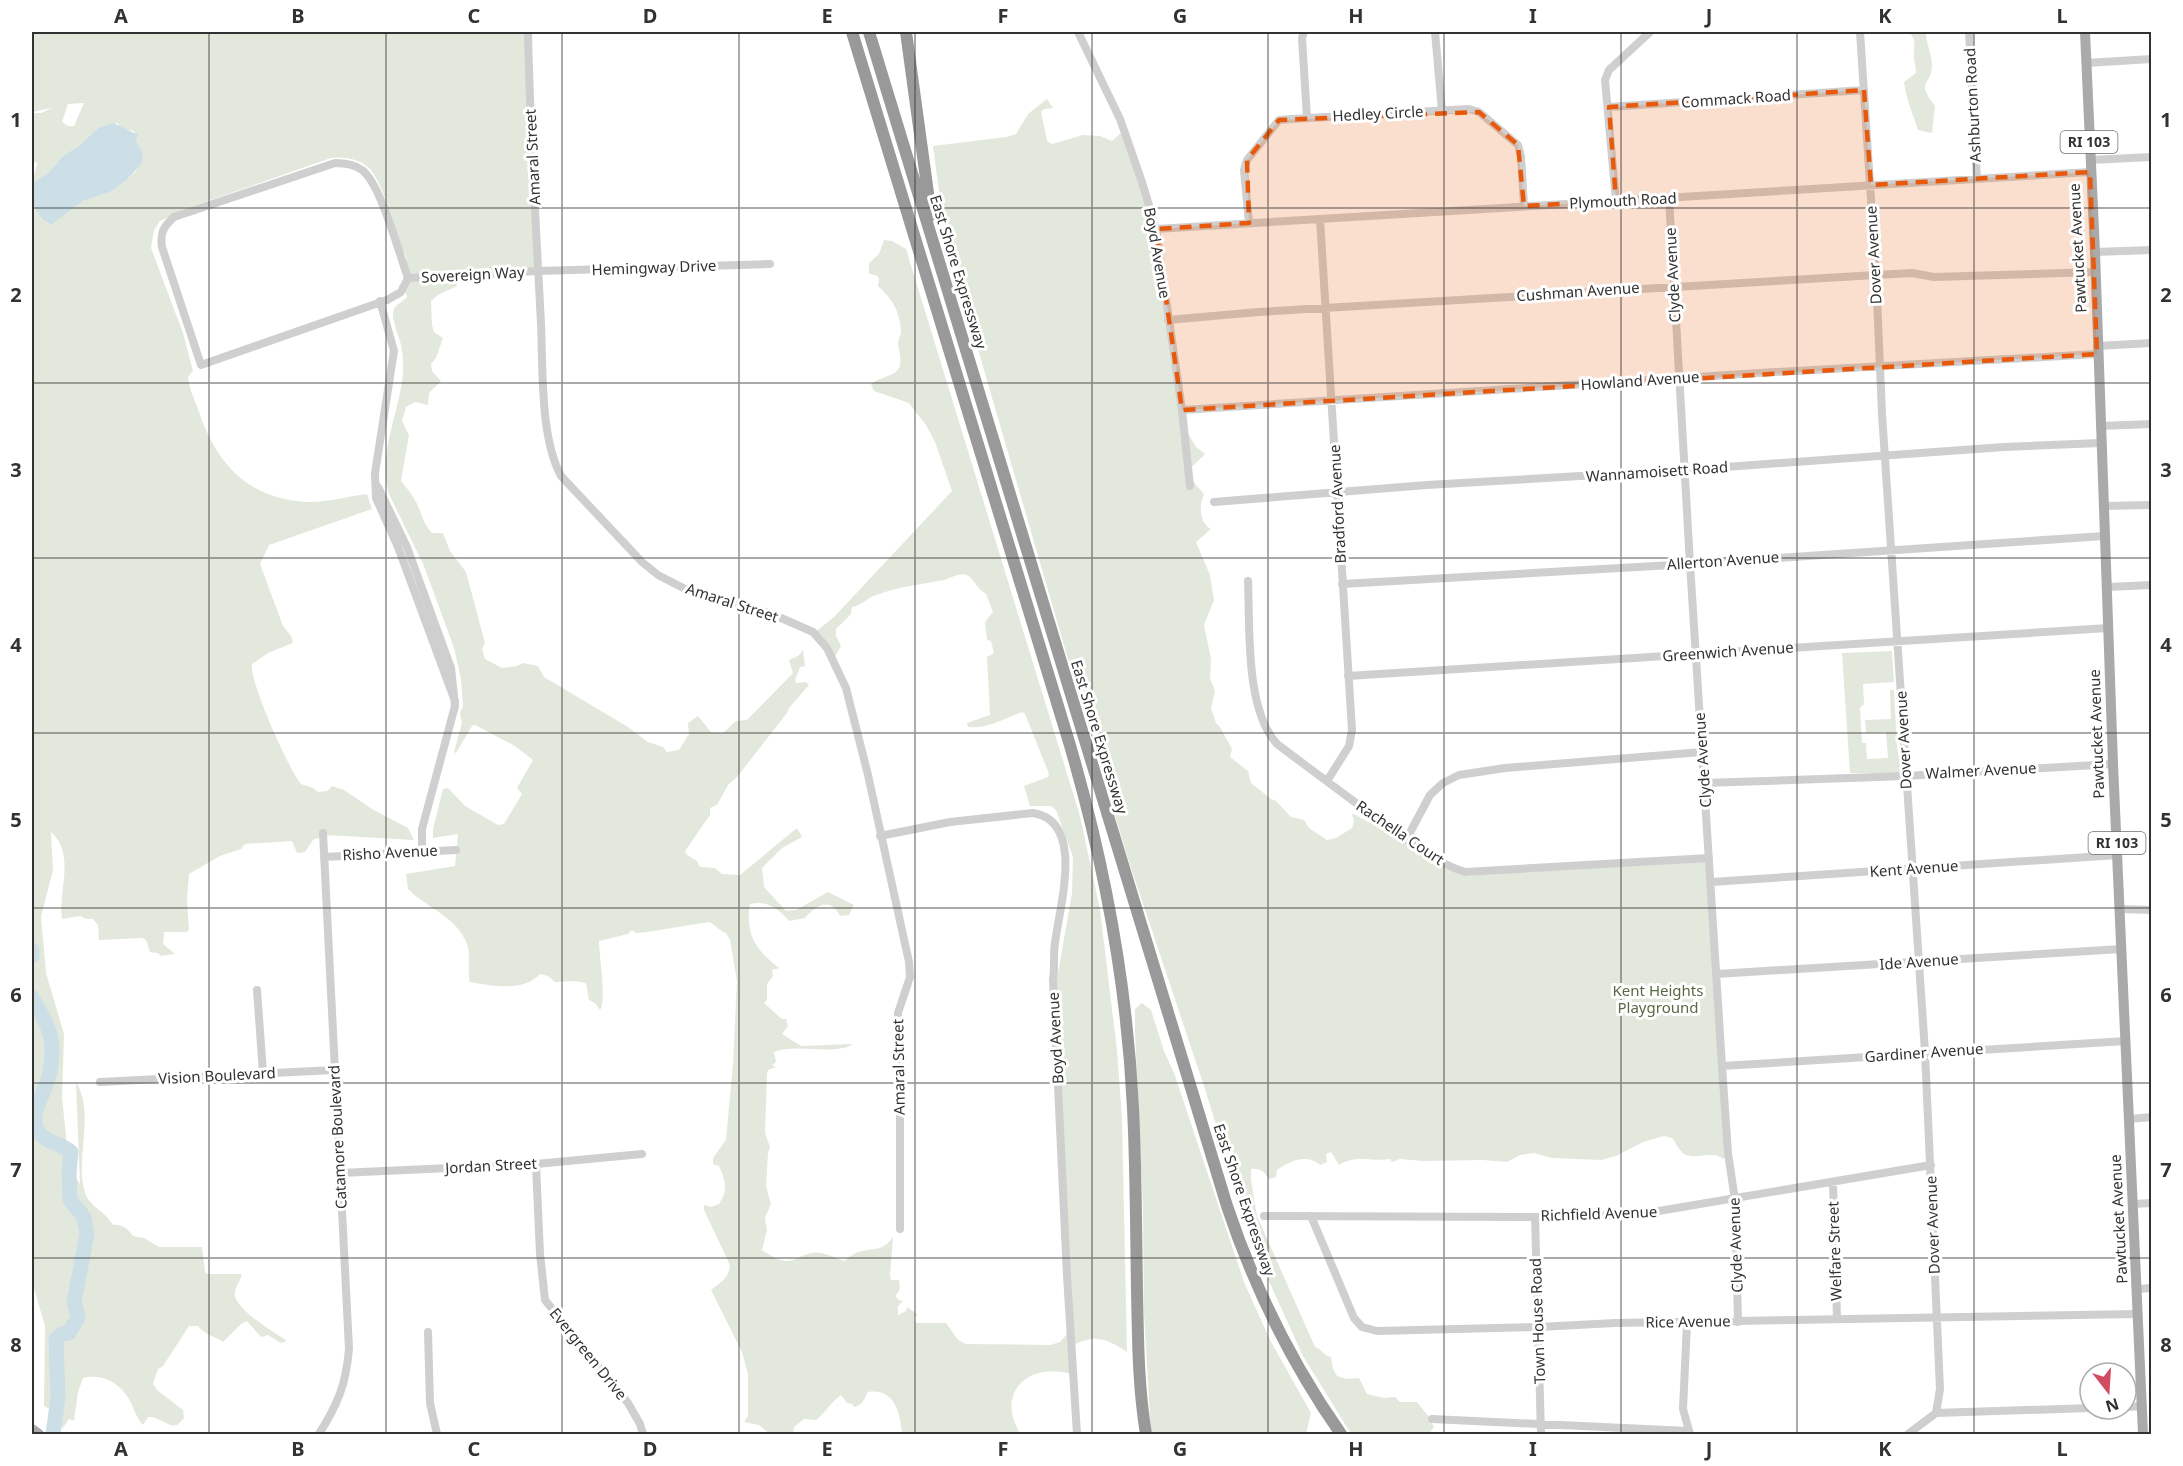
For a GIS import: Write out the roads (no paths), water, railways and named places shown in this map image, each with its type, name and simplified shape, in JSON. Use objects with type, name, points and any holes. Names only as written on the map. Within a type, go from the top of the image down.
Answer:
[{"type":"highway","name":"East Shore Expressway","points":[[852,32],[1076,768],[1104,879],[1119,964],[1131,1067],[1135,1155],[1138,1365],[1146,1434]]},
{"type":"highway","name":"East Shore Expressway","points":[[869,32],[1229,1213],[1274,1322],[1302,1374],[1341,1434]]},
{"type":"highway","points":[[906,32],[938,257]]},
{"type":"main road","name":"Pawtucket Avenue","points":[[2085,32],[2121,949],[2138,1314],[2146,1374],[2143,1434]]},
{"type":"main road","points":[[32,1429],[39,1434]]},
{"type":"street","name":"Amaral Street","points":[[528,32],[548,442],[561,476],[642,562],[658,575],[689,591],[772,614],[813,632],[827,648],[846,688],[868,775],[909,962],[910,977],[898,1013],[900,1229]]},
{"type":"street","name":"Boyd Avenue","points":[[1078,32],[1120,119],[1156,229],[1182,410],[1190,486]]},
{"type":"street","points":[[1304,32],[1302,38],[1307,118]]},
{"type":"street","points":[[1435,32],[1442,111]]},
{"type":"street","points":[[1616,201],[1605,80],[1607,74],[1650,32]]},
{"type":"street","name":"Dover Avenue","points":[[1860,32],[1911,869],[1925,1052],[1940,1389],[1936,1413]]},
{"type":"street","name":"Ashburton Road","points":[[1969,32],[1977,179]]},
{"type":"street","points":[[2086,63],[2151,58]]},
{"type":"street","name":"Commack Road","points":[[1609,107],[1864,90]]},
{"type":"street","name":"Hedley Circle","points":[[1249,223],[1244,170],[1247,160],[1279,120],[1307,118],[1469,110],[1479,112],[1518,145],[1521,156],[1524,206]]},
{"type":"street","points":[[2090,160],[2151,157]]},
{"type":"street","points":[[335,163],[345,164],[364,171],[374,185],[408,278],[401,292],[380,302],[201,364],[162,247],[161,237],[163,228],[174,217],[335,163]]},
{"type":"street","name":"Plymouth Road","points":[[1156,229],[2090,172]]},
{"type":"street","name":"Clyde Avenue","points":[[1669,198],[1722,1066],[1728,1153],[1735,1200],[1738,1322]]},
{"type":"street","name":"Bradford Avenue","points":[[1320,219],[1352,730],[1349,747],[1327,781]]},
{"type":"street","points":[[2095,252],[2151,250]]},
{"type":"street","name":"Hemingway Drive","points":[[538,271],[770,264]]},
{"type":"street","name":"Sovereign Way","points":[[408,278],[538,271]]},
{"type":"street","name":"Cushman Avenue","points":[[1168,320],[1673,286],[1912,273],[1935,278],[2095,272]]},
{"type":"street","points":[[380,302],[394,351],[375,475],[378,486],[408,547],[451,668],[455,701],[422,829],[422,851]]},
{"type":"street","name":"Howland Avenue","points":[[1182,410],[1880,366],[2097,350],[2151,343]]},
{"type":"street","points":[[2100,426],[2151,424]]},
{"type":"street","name":"Wannamoisett Road","points":[[1214,502],[1427,485],[1885,457],[2004,447],[2100,443]]},
{"type":"street","points":[[2103,506],[2151,505]]},
{"type":"street","name":"Allerton Avenue","points":[[1342,584],[1690,564],[2104,536]]},
{"type":"street","name":"Rachella Court","points":[[1248,581],[1253,684],[1263,725],[1277,744],[1406,840],[1445,865],[1465,872],[1709,858]]},
{"type":"street","points":[[2107,586],[2151,585]]},
{"type":"street","name":"Greenwich Avenue","points":[[1348,676],[2108,628]]},
{"type":"street","points":[[1406,840],[1430,795],[1443,783],[1459,775],[1505,768],[1702,752]]},
{"type":"street","name":"Walmer Avenue","points":[[1705,783],[1906,776],[2113,764]]},
{"type":"street","name":"Boyd Avenue","points":[[880,836],[950,822],[1033,813],[1043,815],[1052,821],[1060,833],[1066,865],[1054,945],[1053,980],[1077,1434]]},
{"type":"street","name":"Catamore Boulevard","points":[[319,1434],[336,1407],[343,1389],[348,1359],[323,833]]},
{"type":"street","name":"Risho Avenue","points":[[324,857],[456,850]]},
{"type":"street","name":"Kent Avenue","points":[[1711,882],[2118,855]]},
{"type":"street","points":[[2120,909],[2151,910]]},
{"type":"street","name":"Ide Avenue","points":[[1717,974],[2121,949]]},
{"type":"street","points":[[257,990],[262,1073]]},
{"type":"street","name":"Gardiner Avenue","points":[[1722,1066],[2126,1041]]},
{"type":"street","name":"Vision Boulevard","points":[[100,1082],[334,1070]]},
{"type":"street","points":[[2129,1119],[2151,1117]]},
{"type":"street","name":"Jordan Street","points":[[340,1173],[536,1164],[642,1154]]},
{"type":"street","name":"Evergreen Drive","points":[[536,1164],[540,1254],[546,1300],[628,1403],[643,1434]]},
{"type":"street","name":"Richfield Avenue","points":[[1264,1216],[1635,1215],[1735,1200],[1931,1165]]},
{"type":"street","name":"Welfare Street","points":[[1833,1183],[1837,1319]]},
{"type":"street","points":[[2133,1204],[2151,1203]]},
{"type":"street","name":"Rice Avenue","points":[[1311,1216],[1354,1318],[1362,1327],[1377,1331],[1539,1328],[1615,1323],[2138,1314]]},
{"type":"street","name":"Town House Road","points":[[1535,1217],[1541,1430]]},
{"type":"street","points":[[2137,1289],[2151,1288]]},
{"type":"street","points":[[1432,1419],[1541,1430],[1689,1433],[1683,1409],[1687,1323]]},
{"type":"street","points":[[428,1332],[430,1403],[437,1434]]},
{"type":"street","points":[[2138,1406],[2143,1406]]},
{"type":"street","points":[[1908,1434],[1936,1413],[2078,1408]]},
{"type":"waterway","points":[[32,950],[32,956]]},
{"type":"waterway","points":[[32,997],[48,1028],[52,1048],[50,1073],[36,1110],[35,1123],[37,1130],[44,1138],[71,1152],[70,1200],[84,1217],[87,1234],[74,1302],[78,1317],[69,1333],[62,1334],[56,1339],[58,1398],[53,1434]]},
{"type":"park label","name":"Kent Heights Playground","points":[[1658,1000]]}]
